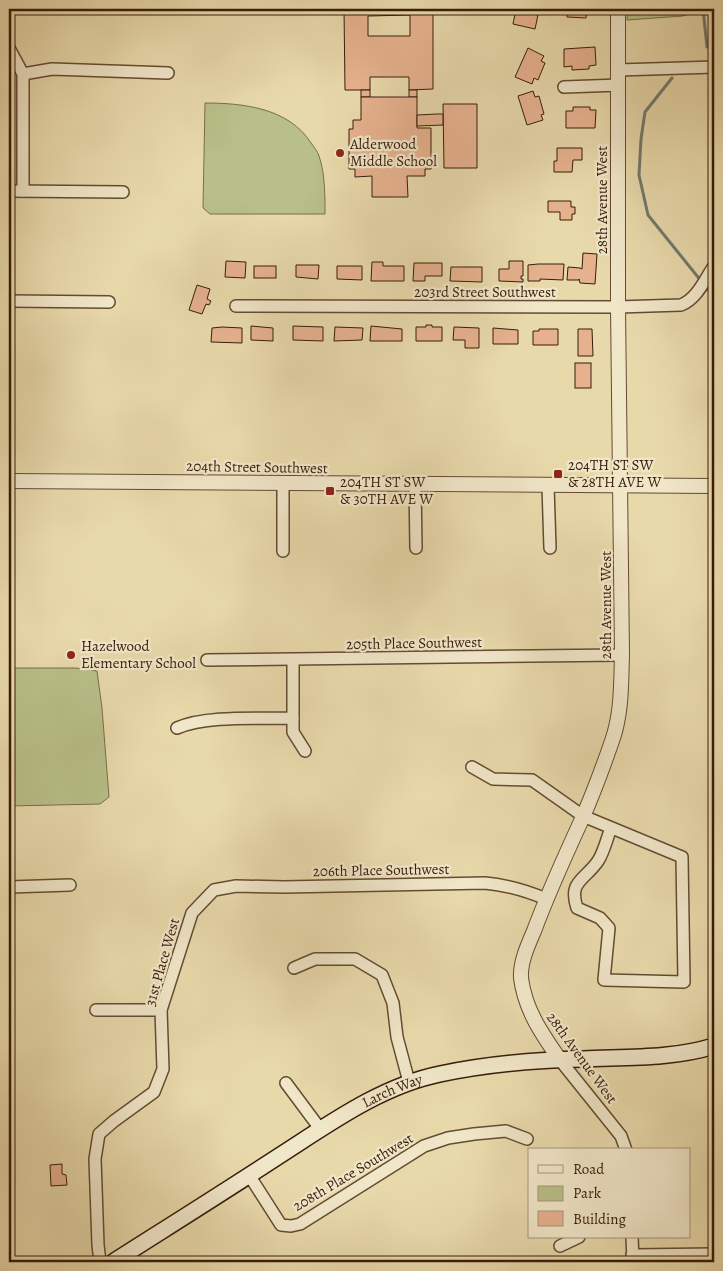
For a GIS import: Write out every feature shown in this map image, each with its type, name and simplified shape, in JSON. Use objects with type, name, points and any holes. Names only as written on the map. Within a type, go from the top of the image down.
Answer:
[{"type":"main road","name":"Larch Way","points":[[113,1262],[321,1130],[371,1100],[409,1082],[438,1074],[480,1067],[560,1060],[672,1055],[691,1053],[714,1046]]},
{"type":"street","name":"28th Avenue West","points":[[618,9],[621,695],[618,720],[613,739],[583,816],[546,899],[524,955],[521,976],[526,1000],[535,1024],[560,1060],[621,1136],[625,1148]]},
{"type":"street","points":[[9,48],[23,74],[23,191]]},
{"type":"street","points":[[619,70],[714,67]]},
{"type":"street","points":[[23,74],[52,69],[168,73]]},
{"type":"street","points":[[564,87],[619,85]]},
{"type":"street","points":[[9,191],[123,192]]},
{"type":"street","name":"203rd Street Southwest","points":[[236,306],[618,307],[681,305],[687,303],[693,297],[714,266]]},
{"type":"street","points":[[9,301],[109,302]]},
{"type":"street","name":"204th Street Southwest","points":[[9,481],[714,486]]},
{"type":"street","points":[[283,484],[283,551]]},
{"type":"street","points":[[415,485],[416,548]]},
{"type":"street","points":[[548,486],[550,548]]},
{"type":"street","name":"205th Place Southwest","points":[[207,660],[622,654]]},
{"type":"street","points":[[293,660],[293,732],[305,751]]},
{"type":"street","points":[[177,728],[188,723],[210,720],[293,718]]},
{"type":"street","points":[[472,767],[493,779],[532,780],[583,816],[682,857],[684,982],[604,980],[609,928],[600,918],[577,908],[573,897],[577,883],[599,860],[611,828]]},
{"type":"street","name":"206th Place Southwest","points":[[214,890],[236,886],[485,883],[504,884],[546,899]]},
{"type":"street","points":[[9,887],[70,885]]},
{"type":"street","name":"31st Place West","points":[[100,1262],[95,1159],[99,1134],[154,1092],[163,1069],[161,1010],[192,913],[214,890]]},
{"type":"street","points":[[294,968],[315,958],[355,959],[382,975],[394,1003],[397,1037],[409,1082]]},
{"type":"street","points":[[96,1010],[161,1010]]},
{"type":"street","points":[[286,1083],[321,1130]]},
{"type":"street","name":"208th Place Southwest","points":[[249,1175],[281,1225],[291,1226],[300,1224],[424,1146],[448,1138],[490,1132],[506,1131],[527,1139]]},
{"type":"street","points":[[560,1246],[577,1238]]},
{"type":"street","points":[[632,1238],[633,1258],[714,1254]]},
{"type":"green space","points":[[628,9],[705,9],[683,16],[627,20]]},
{"type":"green space","points":[[205,103],[234,104],[264,110],[278,115],[302,131],[317,151],[321,162],[325,214],[210,214],[203,208]]},
{"type":"green space","points":[[9,668],[76,668],[97,671],[109,797],[100,804],[9,806]]},
{"type":"building","points":[[344,9],[433,9],[433,89],[409,90],[409,77],[370,77],[370,90],[345,90]],"holes":[[[410,15],[410,36],[368,36],[368,16]]]},
{"type":"building","points":[[516,9],[535,9],[534,14],[538,15],[535,29],[513,24]]},
{"type":"building","points":[[568,9],[587,9],[586,18],[567,17]]},
{"type":"building","points":[[595,47],[596,65],[589,66],[589,69],[572,70],[572,66],[564,67],[564,49]]},
{"type":"building","points":[[528,48],[544,56],[541,61],[545,63],[538,80],[534,78],[532,84],[515,77]]},
{"type":"building","points":[[361,90],[370,90],[370,97],[361,97]]},
{"type":"building","points":[[409,90],[417,90],[417,97],[409,97]]},
{"type":"building","points":[[533,91],[535,97],[539,96],[544,114],[541,115],[543,120],[527,125],[518,96]]},
{"type":"building","points":[[361,97],[417,97],[417,128],[431,128],[431,169],[425,169],[425,176],[407,176],[408,197],[372,197],[372,176],[355,177],[355,169],[349,169],[349,129],[353,129],[353,120],[361,120]]},
{"type":"building","points":[[443,104],[477,104],[477,168],[444,168]]},
{"type":"building","points":[[573,107],[590,107],[590,110],[596,110],[595,128],[566,128],[566,111],[573,111]]},
{"type":"building","points":[[443,114],[443,125],[417,126],[417,115]]},
{"type":"building","points":[[557,148],[582,148],[582,160],[573,160],[572,172],[554,172],[554,161],[557,161]]},
{"type":"building","points":[[548,201],[571,201],[571,207],[575,207],[575,214],[572,214],[572,220],[560,220],[560,212],[548,212]]},
{"type":"building","points":[[583,253],[597,254],[595,284],[580,283],[579,279],[567,280],[568,267],[582,269]]},
{"type":"building","points":[[226,261],[246,262],[245,278],[225,277]]},
{"type":"building","points":[[509,261],[523,261],[523,276],[521,276],[521,279],[523,279],[523,282],[499,281],[499,269],[509,269]]},
{"type":"building","points":[[372,262],[383,262],[383,266],[404,266],[404,281],[371,281]]},
{"type":"building","points":[[414,263],[442,263],[442,276],[425,276],[425,281],[413,281]]},
{"type":"building","points":[[564,264],[563,280],[540,279],[540,281],[528,281],[528,265]]},
{"type":"building","points":[[296,265],[319,265],[318,279],[296,277]]},
{"type":"building","points":[[254,266],[276,266],[276,278],[254,278]]},
{"type":"building","points":[[337,266],[362,266],[362,280],[337,279]]},
{"type":"building","points":[[451,267],[482,267],[482,282],[450,281]]},
{"type":"building","points":[[197,285],[210,289],[207,299],[211,301],[209,305],[206,304],[202,314],[189,310]]},
{"type":"building","points":[[426,325],[442,327],[442,341],[416,341],[416,327],[426,327]]},
{"type":"building","points":[[251,326],[273,328],[273,341],[251,340]]},
{"type":"building","points":[[293,326],[323,327],[323,341],[293,340]]},
{"type":"building","points":[[371,326],[402,329],[402,341],[370,341]]},
{"type":"building","points":[[335,327],[363,328],[362,340],[334,341]]},
{"type":"building","points":[[454,327],[479,328],[479,348],[465,348],[465,340],[453,340]]},
{"type":"building","points":[[212,328],[242,328],[242,343],[211,342]]},
{"type":"building","points":[[493,328],[518,330],[518,344],[493,344]]},
{"type":"building","points":[[539,329],[558,329],[558,345],[533,345],[533,331],[539,331]]},
{"type":"building","points":[[578,329],[592,329],[593,356],[578,356]]},
{"type":"building","points":[[575,363],[591,363],[591,388],[575,388]]},
{"type":"building","points":[[62,1164],[62,1174],[66,1175],[67,1185],[51,1186],[50,1165]]},
{"type":"waterway","points":[[703,9],[707,47]]},
{"type":"waterway","points":[[672,78],[645,112],[639,175],[648,215],[714,297]]},
{"type":"place","name":"Alderwood Middle School","points":[[340,153]]},
{"type":"place","name":"204TH ST SW & 28TH AVE W","points":[[558,474]]},
{"type":"place","name":"204TH ST SW & 30TH AVE W","points":[[330,491]]},
{"type":"place","name":"Hazelwood Elementary School","points":[[71,655]]}]
